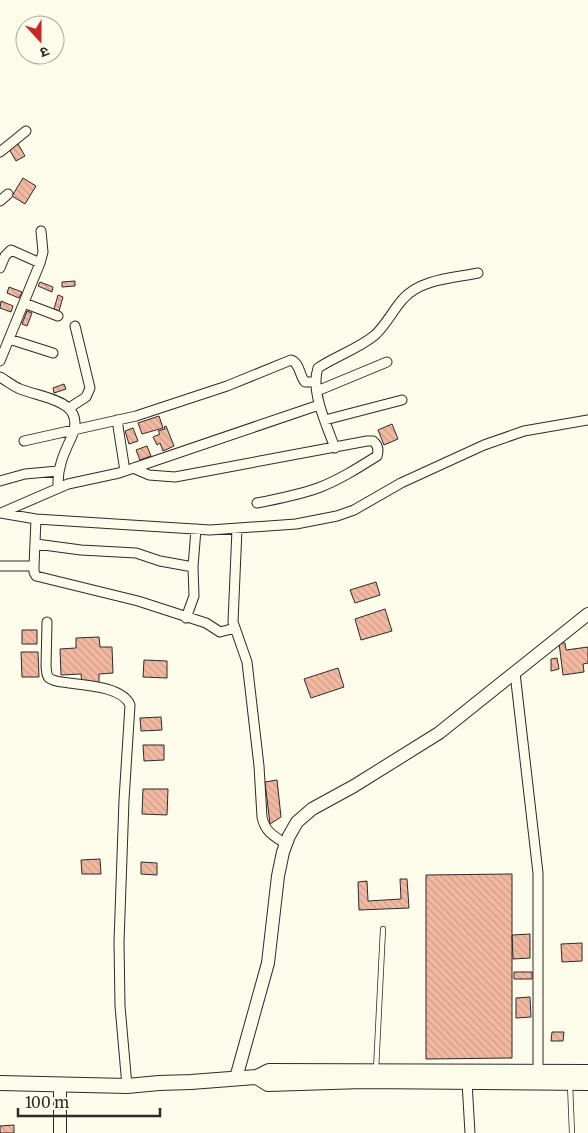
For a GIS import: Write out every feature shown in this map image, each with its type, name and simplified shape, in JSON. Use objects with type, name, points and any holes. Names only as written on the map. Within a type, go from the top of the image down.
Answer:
[{"type":"main road","points":[[0,1083],[127,1086],[257,1077],[269,1071],[588,1072]]},
{"type":"main road","points":[[257,1077],[268,1084],[362,1080],[588,1083]]},
{"type":"street","points":[[0,152],[26,131]]},
{"type":"street","points":[[0,201],[8,194]]},
{"type":"street","points":[[0,361],[40,263],[43,245],[41,231]]},
{"type":"street","points":[[0,268],[5,256],[11,250],[40,263]]},
{"type":"street","points":[[335,448],[320,405],[316,374],[318,368],[377,334],[403,298],[412,291],[421,286],[478,273]]},
{"type":"street","points":[[24,303],[58,316]]},
{"type":"street","points":[[68,408],[86,397],[90,388],[74,326]]},
{"type":"street","points":[[9,340],[53,353]]},
{"type":"street","points":[[24,441],[75,428],[136,416],[226,386],[291,360],[297,365],[303,379],[317,387],[387,362]]},
{"type":"street","points":[[0,377],[21,389],[62,403],[74,417],[75,428],[58,471],[58,488]]},
{"type":"street","points":[[325,420],[402,400]]},
{"type":"street","points":[[1,513],[68,484],[129,470],[320,405]]},
{"type":"street","points":[[117,420],[129,470]]},
{"type":"street","points":[[1,513],[36,519],[196,529],[237,529],[296,524],[337,516],[354,510],[401,483],[484,445],[524,431],[588,420]]},
{"type":"street","points":[[129,470],[175,478],[367,441],[373,441],[378,446],[377,456],[346,475],[319,488],[257,503]]},
{"type":"street","points":[[0,481],[25,474],[58,471]]},
{"type":"street","points":[[36,519],[34,569],[36,576],[138,601],[206,623],[218,631],[229,630]]},
{"type":"street","points":[[186,618],[194,596],[193,567],[196,529]]},
{"type":"street","points":[[237,529],[233,614],[229,630],[247,662],[264,825],[267,831],[286,844]]},
{"type":"street","points":[[36,544],[81,550],[136,553],[160,561],[193,567]]},
{"type":"street","points":[[0,566],[34,569]]},
{"type":"street","points":[[236,1078],[268,963],[278,876],[286,844],[297,822],[312,809],[354,786],[439,733],[588,614]]},
{"type":"street","points":[[47,622],[47,674],[49,678],[122,695],[128,700],[130,705],[124,800],[119,942],[120,1006],[127,1086]]},
{"type":"street","points":[[515,673],[538,873],[538,1072]]},
{"type":"street","points":[[467,1082],[470,1133]]},
{"type":"street","points":[[60,1084],[60,1133]]},
{"type":"lane","points":[[376,1071],[383,929]]},
{"type":"lane","points":[[570,1083],[572,1133]]},
{"type":"building","points":[[18,144],[25,156],[16,161],[9,149]]},
{"type":"building","points":[[23,178],[36,186],[25,204],[12,196]]},
{"type":"building","points":[[75,281],[75,286],[62,287],[62,282]]},
{"type":"building","points":[[40,282],[53,287],[52,292],[38,286]]},
{"type":"building","points":[[9,287],[22,292],[19,298],[7,293]]},
{"type":"building","points":[[58,295],[63,297],[59,311],[54,309]]},
{"type":"building","points":[[1,301],[13,306],[11,312],[0,308]]},
{"type":"building","points":[[27,311],[32,313],[27,326],[22,324]]},
{"type":"building","points":[[64,384],[66,389],[54,393],[53,388]]},
{"type":"building","points":[[159,416],[163,428],[142,434],[138,423]]},
{"type":"building","points":[[392,424],[398,439],[384,445],[378,430]]},
{"type":"building","points":[[166,426],[174,446],[163,451],[160,443],[157,445],[153,437],[160,434],[158,431],[165,429],[164,427]]},
{"type":"building","points":[[133,428],[138,441],[129,444],[125,431]]},
{"type":"building","points":[[147,446],[151,456],[140,460],[136,450]]},
{"type":"building","points":[[376,582],[380,595],[355,603],[350,590]]},
{"type":"building","points":[[385,609],[392,631],[361,640],[355,619]]},
{"type":"building","points":[[22,630],[37,630],[37,644],[22,644]]},
{"type":"building","points":[[99,637],[100,647],[112,647],[113,673],[99,674],[99,683],[82,684],[81,674],[61,675],[60,649],[76,648],[76,638]]},
{"type":"building","points":[[559,643],[565,643],[566,650],[588,647],[588,663],[583,664],[584,672],[563,675]]},
{"type":"building","points":[[21,652],[38,652],[39,677],[22,677]]},
{"type":"building","points":[[557,658],[559,669],[551,671],[551,659]]},
{"type":"building","points":[[144,660],[167,661],[167,678],[143,677]]},
{"type":"building","points":[[338,668],[344,687],[311,698],[304,679]]},
{"type":"building","points":[[161,717],[162,730],[141,731],[140,718]]},
{"type":"building","points":[[143,745],[164,745],[164,760],[144,761]]},
{"type":"building","points":[[277,780],[281,817],[270,824],[265,782]]},
{"type":"building","points":[[143,789],[168,789],[167,815],[142,814]]},
{"type":"building","points":[[100,859],[101,874],[82,874],[81,860]]},
{"type":"building","points":[[141,862],[157,863],[157,875],[141,874]]},
{"type":"building","points":[[512,874],[512,1058],[426,1059],[426,875]]},
{"type":"building","points":[[400,879],[407,879],[409,908],[359,910],[358,882],[367,881],[368,901],[401,899]]},
{"type":"building","points":[[530,934],[530,958],[513,959],[512,935]]},
{"type":"building","points":[[582,943],[582,961],[562,962],[561,944]]},
{"type":"building","points":[[514,972],[532,972],[532,979],[514,979]]},
{"type":"building","points":[[530,997],[531,1017],[516,1018],[516,998]]},
{"type":"building","points":[[552,1032],[564,1032],[563,1041],[551,1041]]},
{"type":"building","points":[[14,1125],[14,1133],[0,1133],[0,1126]]}]
